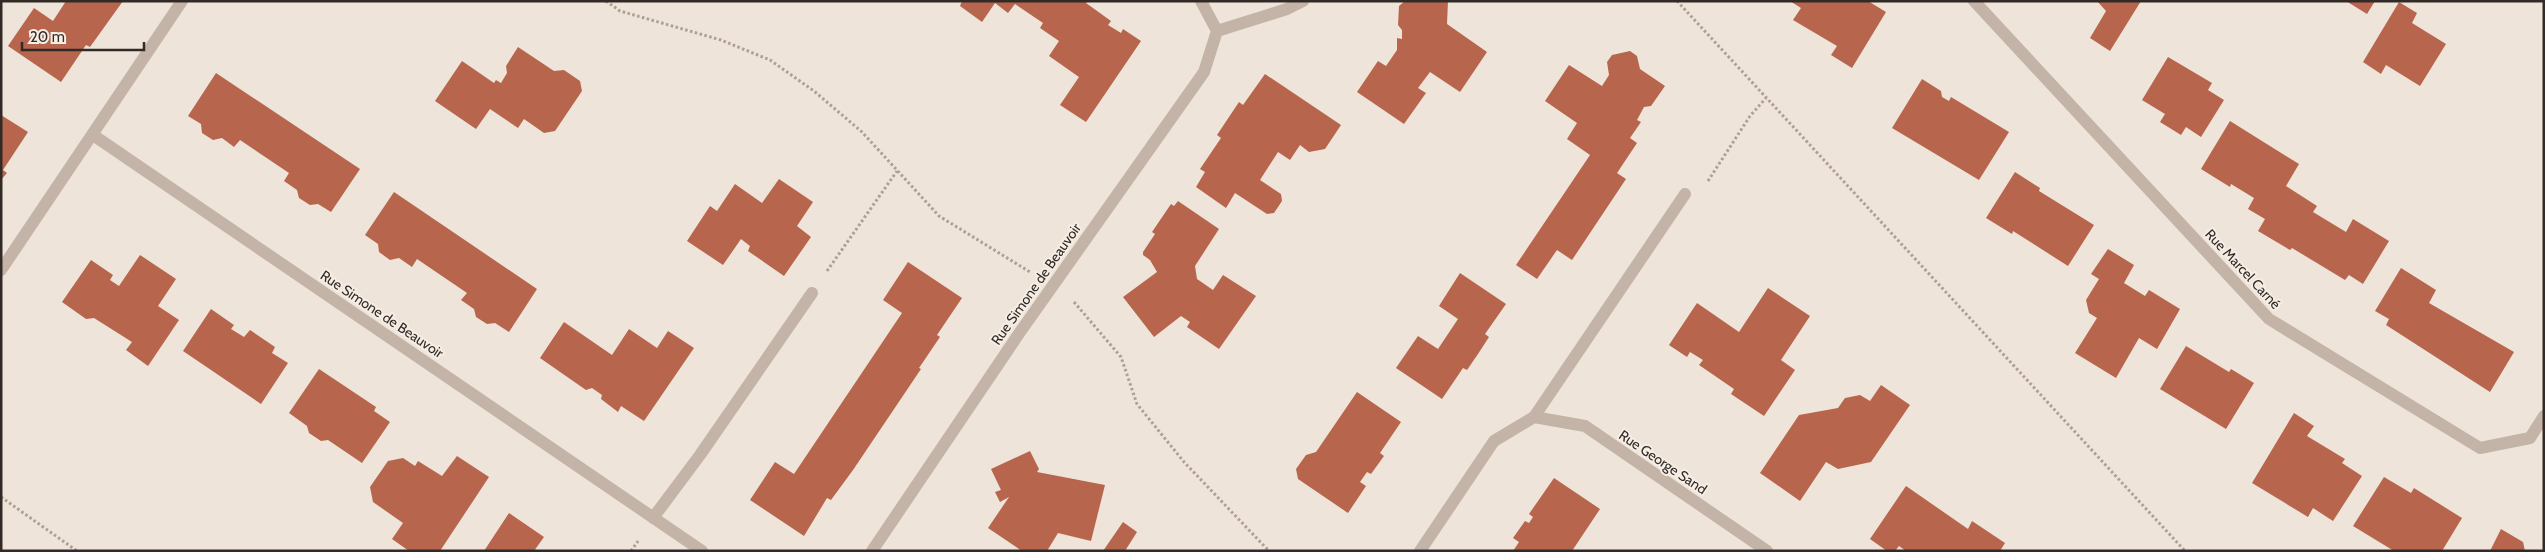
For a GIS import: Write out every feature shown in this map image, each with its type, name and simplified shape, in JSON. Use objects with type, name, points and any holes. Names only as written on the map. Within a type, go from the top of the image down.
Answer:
[{"type":"street","points":[[1,270],[182,1]]},
{"type":"street","points":[[1201,1],[1217,31],[1287,9],[1303,1]]},
{"type":"street","name":"Rue Marcel Carné","points":[[1974,1],[2268,319],[2480,448],[2530,438],[2544,416]]},
{"type":"street","name":"Rue Simone de Beauvoir","points":[[872,551],[1053,285],[1204,72],[1217,31]]},
{"type":"street","name":"Rue Simone de Beauvoir","points":[[93,135],[702,551]]},
{"type":"street","points":[[1420,551],[1494,441],[1534,417],[1686,194]]},
{"type":"street","points":[[653,518],[700,455],[812,293]]},
{"type":"street","name":"Rue George Sand","points":[[1534,417],[1585,426],[1767,551]]},
{"type":"path","points":[[606,1],[620,11],[721,40],[770,60],[814,91],[862,132],[938,216],[989,249],[1070,296],[1121,357],[1138,404],[1166,440],[1269,551]]},
{"type":"path","points":[[1677,1],[2185,551]]},
{"type":"path","points":[[1686,194],[1704,188],[1750,116],[1766,98]]},
{"type":"path","points":[[812,293],[897,171]]},
{"type":"path","points":[[1,498],[77,551]]},
{"type":"building","points":[[66,1],[123,1],[90,47],[86,45],[61,82],[8,46],[34,8],[53,21]]},
{"type":"building","points":[[962,1],[1088,1],[1086,3],[1111,21],[1108,25],[1121,33],[1123,29],[1141,41],[1086,122],[1060,105],[1079,77],[1049,56],[1059,41],[1040,28],[1043,23],[1015,4],[1008,13],[995,3],[982,22],[960,6]]},
{"type":"building","points":[[1405,1],[1448,1],[1447,24],[1487,52],[1460,92],[1430,72],[1418,88],[1426,93],[1404,124],[1357,92],[1378,61],[1386,66],[1397,50],[1397,38],[1402,39],[1402,30],[1398,25],[1399,6]]},
{"type":"building","points":[[1790,1],[1868,1],[1886,12],[1852,68],[1831,55],[1837,46],[1793,20],[1801,8]]},
{"type":"building","points":[[2097,1],[2141,1],[2110,51],[2090,38],[2106,11]]},
{"type":"building","points":[[2346,1],[2375,1],[2367,14]]},
{"type":"building","points":[[2399,2],[2417,13],[2412,23],[2446,44],[2420,86],[2386,65],[2381,74],[2363,62]]},
{"type":"building","points":[[518,47],[554,71],[564,70],[580,81],[582,91],[555,131],[544,133],[524,119],[518,128],[490,109],[476,129],[435,101],[462,61],[494,83],[496,80],[501,83],[507,73],[506,66]]},
{"type":"building","points":[[1630,51],[1637,56],[1640,69],[1665,86],[1651,106],[1644,107],[1637,120],[1641,122],[1630,138],[1637,143],[1617,173],[1626,179],[1572,260],[1557,250],[1537,279],[1516,265],[1590,155],[1567,139],[1577,123],[1545,101],[1569,65],[1602,86],[1609,75],[1607,62],[1612,55]]},
{"type":"building","points":[[2168,57],[2212,83],[2208,90],[2224,100],[2201,137],[2186,127],[2181,135],[2160,122],[2165,114],[2142,100]]},
{"type":"building","points":[[216,73],[360,169],[331,212],[318,204],[310,205],[299,198],[297,190],[284,181],[289,173],[240,140],[234,147],[222,138],[213,140],[202,133],[201,124],[188,116]]},
{"type":"building","points":[[1265,74],[1341,125],[1325,149],[1309,152],[1300,145],[1290,160],[1278,152],[1260,180],[1281,194],[1282,201],[1274,213],[1267,214],[1235,193],[1226,208],[1196,187],[1205,172],[1200,169],[1221,138],[1217,135],[1239,102],[1243,105]]},
{"type":"building","points":[[1922,79],[1941,91],[1942,97],[1949,101],[1951,97],[2009,132],[1979,180],[1892,128]]},
{"type":"building","points":[[1,115],[28,132],[3,170],[7,173],[1,180]]},
{"type":"building","points":[[2230,121],[2299,164],[2286,186],[2317,206],[2313,212],[2346,232],[2353,219],[2389,241],[2363,284],[2349,275],[2345,280],[2292,248],[2290,250],[2258,231],[2265,219],[2248,209],[2254,198],[2231,184],[2230,187],[2201,169]]},
{"type":"building","points":[[2015,172],[2040,188],[2039,191],[2094,225],[2068,266],[2013,231],[2012,234],[1986,218]]},
{"type":"building","points":[[779,179],[813,202],[797,226],[811,237],[784,276],[748,251],[750,246],[741,239],[723,265],[687,241],[710,206],[717,211],[735,184],[762,203]]},
{"type":"building","points":[[394,192],[537,289],[509,332],[495,323],[487,324],[476,317],[474,309],[461,300],[467,293],[417,259],[412,267],[399,258],[390,260],[379,252],[378,244],[365,235]]},
{"type":"building","points":[[1178,201],[1219,229],[1195,266],[1197,279],[1213,290],[1223,275],[1256,296],[1219,349],[1187,327],[1190,322],[1181,316],[1154,337],[1123,297],[1157,272],[1150,260],[1143,255],[1143,252],[1155,234],[1152,232],[1171,204],[1174,206]]},
{"type":"building","points":[[2108,249],[2134,265],[2124,283],[2145,296],[2149,290],[2180,309],[2157,349],[2139,338],[2116,378],[2075,353],[2097,318],[2089,313],[2086,300],[2099,279],[2091,274]]},
{"type":"building","points":[[140,255],[176,279],[158,306],[179,320],[148,366],[126,350],[132,342],[94,318],[86,319],[62,302],[91,260],[113,275],[110,280],[119,286]]},
{"type":"building","points":[[908,262],[962,298],[937,335],[940,337],[919,368],[921,369],[853,470],[831,500],[827,498],[804,536],[750,500],[775,462],[794,474],[902,313],[883,300]]},
{"type":"building","points":[[2401,268],[2436,290],[2429,303],[2514,352],[2490,392],[2386,325],[2389,319],[2375,311]]},
{"type":"building","points":[[1460,273],[1506,304],[1485,334],[1489,337],[1478,354],[1467,370],[1463,368],[1442,399],[1396,368],[1418,336],[1438,349],[1458,319],[1439,306]]},
{"type":"building","points":[[1768,288],[1810,316],[1781,360],[1795,370],[1764,416],[1731,394],[1734,389],[1699,365],[1703,360],[1690,352],[1687,357],[1669,345],[1697,303],[1739,332]]},
{"type":"building","points":[[211,309],[234,325],[231,329],[244,337],[250,330],[275,347],[272,353],[288,363],[261,404],[183,351]]},
{"type":"building","points":[[564,322],[612,355],[629,329],[657,348],[668,331],[694,348],[644,421],[621,406],[618,412],[601,399],[602,395],[592,388],[586,390],[540,358]]},
{"type":"building","points":[[2186,346],[2229,372],[2231,369],[2254,383],[2226,429],[2160,389]]},
{"type":"building","points":[[319,369],[376,407],[374,411],[390,422],[362,463],[328,440],[321,441],[309,433],[307,426],[289,413]]},
{"type":"building","points":[[1881,385],[1910,405],[1871,462],[1838,469],[1826,462],[1800,501],[1760,473],[1799,415],[1838,408],[1845,398],[1860,395],[1870,401]]},
{"type":"building","points":[[1357,392],[1401,422],[1380,453],[1384,456],[1371,474],[1367,472],[1360,482],[1366,486],[1348,513],[1298,479],[1296,469],[1306,455],[1316,452]]},
{"type":"building","points":[[2294,413],[2314,426],[2307,436],[2345,459],[2342,463],[2362,476],[2333,521],[2313,508],[2308,517],[2252,483]]},
{"type":"building","points":[[1030,451],[1039,469],[1037,472],[1105,485],[1091,541],[1058,533],[1047,551],[1022,551],[988,528],[1009,497],[1000,502],[995,492],[1001,490],[991,469]]},
{"type":"building","points":[[457,456],[489,477],[440,551],[409,551],[392,539],[403,523],[373,502],[370,487],[388,461],[403,458],[415,466],[418,461],[442,476]]},
{"type":"building","points":[[2384,477],[2411,493],[2414,488],[2462,518],[2442,551],[2394,551],[2353,526]]},
{"type":"building","points":[[1554,478],[1600,509],[1572,551],[1513,551],[1519,542],[1513,538],[1525,521],[1529,523],[1533,517],[1529,514]]},
{"type":"building","points":[[1906,486],[1968,529],[1972,521],[2005,543],[2000,551],[1906,551],[1899,546],[1895,551],[1887,551],[1870,539]]},
{"type":"building","points":[[509,513],[544,537],[534,551],[484,551]]},
{"type":"building","points":[[1123,522],[1137,532],[1125,551],[1103,551]]},
{"type":"building","points":[[2501,529],[2523,542],[2525,551],[2490,551]]}]
